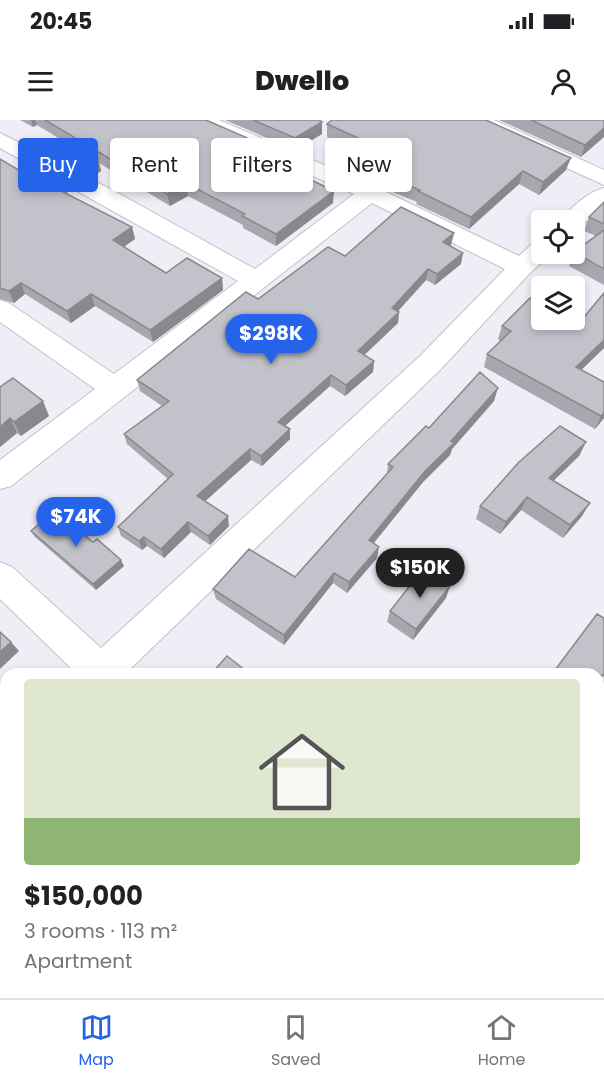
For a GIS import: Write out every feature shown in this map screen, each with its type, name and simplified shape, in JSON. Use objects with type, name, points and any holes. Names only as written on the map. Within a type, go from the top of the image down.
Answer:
[{"type":"street","points":[[105,668],[430,363],[531,258],[370,193],[201,120]]},
{"type":"street","points":[[477,120],[604,178]]},
{"type":"street","points":[[0,139],[257,281]]},
{"type":"street","points":[[0,477],[370,193]]},
{"type":"street","points":[[585,211],[604,195]]},
{"type":"street","points":[[0,309],[115,389]]},
{"type":"street","points":[[0,577],[95,668]]},
{"type":"building","points":[[45,120],[206,120],[247,138],[211,138],[211,192],[313,192],[313,181],[325,187],[325,192],[333,192],[276,234],[242,216],[245,214],[199,190],[199,138],[110,138],[110,159],[98,152],[98,138],[75,138]]},
{"type":"building","points":[[253,120],[319,120],[322,122],[295,138]]},
{"type":"building","points":[[332,120],[486,120],[571,158],[543,182],[523,171],[471,217],[412,187],[412,138],[358,138],[327,124]]},
{"type":"building","points":[[531,120],[604,120],[604,128],[585,145]]},
{"type":"building","points":[[0,159],[18,170],[18,192],[63,192],[132,227],[113,240],[166,273],[187,258],[222,278],[150,330],[91,294],[67,311],[21,283],[9,291],[0,288]]},
{"type":"building","points":[[604,202],[604,224],[589,217]]},
{"type":"building","points":[[401,207],[454,233],[443,242],[463,253],[437,274],[428,269],[392,308],[399,312],[358,351],[374,361],[346,385],[331,375],[278,422],[290,429],[261,456],[250,449],[197,496],[228,516],[208,536],[188,522],[161,549],[144,537],[139,541],[118,527],[173,474],[124,434],[169,401],[137,380],[246,292],[258,299],[328,247],[345,256]]},
{"type":"building","points":[[604,230],[604,269],[585,258],[585,244]]},
{"type":"building","points":[[604,293],[604,340],[576,367],[604,382],[604,413],[601,416],[487,354],[511,331],[502,326],[530,298],[531,330],[585,330],[585,316]]},
{"type":"building","points":[[480,372],[498,388],[451,441],[454,443],[426,470],[369,540],[379,547],[349,582],[334,573],[284,635],[213,589],[249,549],[295,577],[393,467],[388,464],[426,426],[429,428]]},
{"type":"building","points":[[13,378],[43,401],[14,422],[10,418],[0,427],[0,387]]},
{"type":"building","points":[[560,426],[586,442],[549,478],[590,503],[570,525],[527,497],[506,522],[480,506],[518,463]]},
{"type":"building","points":[[54,511],[93,542],[97,539],[121,560],[93,584],[31,531]]},
{"type":"building","points":[[423,569],[450,586],[416,629],[390,611]]},
{"type":"building","points":[[597,614],[604,618],[604,668],[556,668]]},
{"type":"building","points":[[0,632],[11,642],[0,652]]},
{"type":"building","points":[[227,656],[242,668],[216,668]]}]
